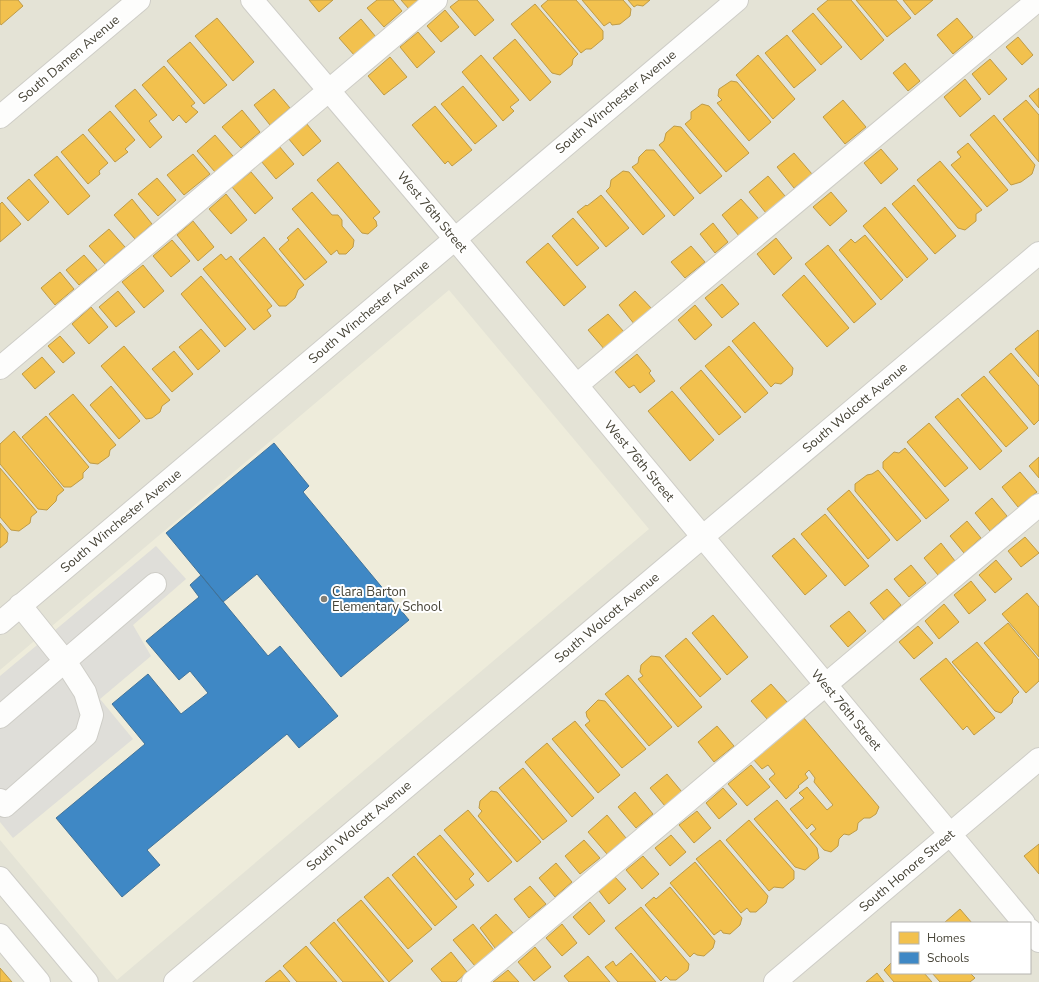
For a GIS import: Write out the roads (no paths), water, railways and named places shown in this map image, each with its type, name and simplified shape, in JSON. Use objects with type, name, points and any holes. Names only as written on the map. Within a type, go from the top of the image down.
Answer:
[{"type":"street","name":"South Damen Avenue","points":[[0,117],[139,0]]},
{"type":"street","name":"West 76th Street","points":[[252,0],[455,239],[1023,922]]},
{"type":"street","points":[[0,368],[436,0]]},
{"type":"street","name":"South Winchester Avenue","points":[[0,623],[737,0]]},
{"type":"street","points":[[576,385],[1038,0]]},
{"type":"street","name":"South Wolcott Avenue","points":[[175,982],[1039,253]]},
{"type":"street","points":[[474,982],[1039,505]]},
{"type":"street","points":[[0,717],[155,584]]},
{"type":"street","points":[[0,800],[5,806],[86,735],[92,715],[85,692],[65,661],[20,606]]},
{"type":"street","name":"South Honore Street","points":[[775,982],[1039,759]]},
{"type":"street","points":[[0,878],[87,982]]},
{"type":"street","points":[[1031,931],[1039,941]]},
{"type":"street","points":[[0,935],[39,982]]},
{"type":"place","name":"Clara Barton Elementary School","points":[[324,599]]}]
